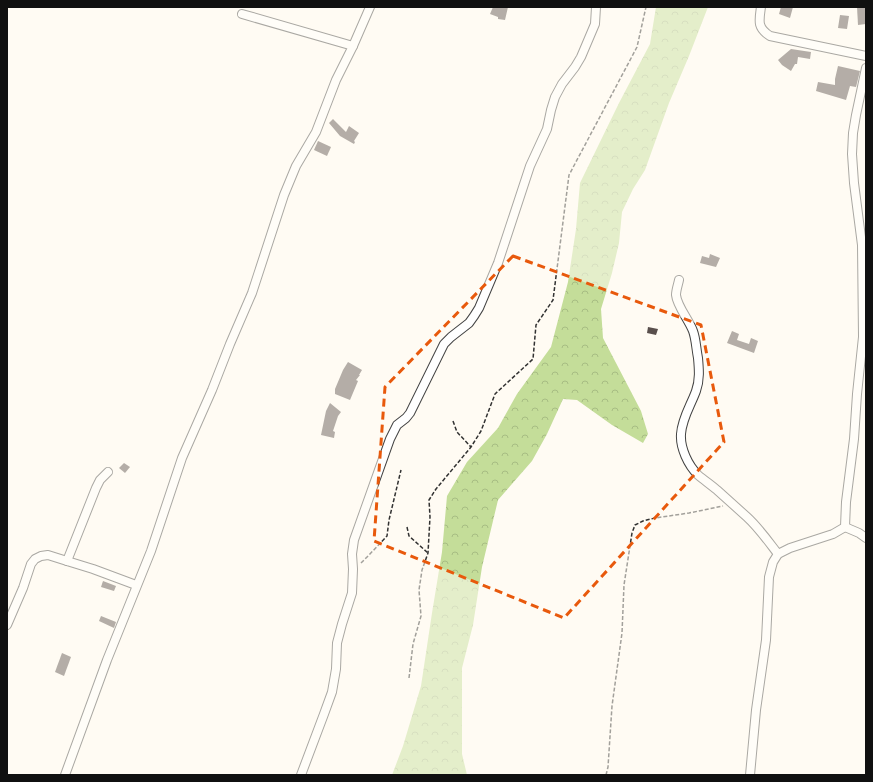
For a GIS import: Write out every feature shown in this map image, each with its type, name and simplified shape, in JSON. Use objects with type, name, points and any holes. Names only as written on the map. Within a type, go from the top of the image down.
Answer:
[{"type":"street","points":[[65,775],[107,660],[151,551],[182,458],[252,293],[284,194],[296,166],[316,132],[336,80],[370,7]]},
{"type":"street","points":[[301,775],[332,692],[336,669],[337,643],[352,593],[352,554],[354,540],[390,439],[397,425],[410,413],[444,344],[450,337],[468,323],[479,308],[500,256],[530,166],[547,129],[555,97],[562,84],[581,57],[595,24],[596,7]]},
{"type":"street","points":[[761,7],[759,23],[765,33],[770,36],[866,56]]},
{"type":"street","points":[[242,14],[353,46]]},
{"type":"street","points":[[845,527],[846,502],[854,439],[863,337],[862,245],[854,183],[852,147],[856,115],[866,68]]},
{"type":"street","points":[[679,280],[676,295],[695,338],[699,380],[686,411],[682,426],[681,436],[683,450],[697,474],[716,489],[759,529],[778,554]]},
{"type":"street","points":[[67,561],[96,488],[100,480],[108,472]]},
{"type":"street","points":[[845,527],[860,533],[866,538]]},
{"type":"street","points":[[750,775],[756,710],[766,640],[769,577],[773,562],[778,554],[790,548],[832,534],[845,527]]},
{"type":"street","points":[[7,625],[23,588],[31,564],[35,559],[41,556],[48,556],[67,561],[136,585]]},
{"type":"path","points":[[409,678],[413,644],[421,616],[419,590],[422,570],[428,553],[430,518],[429,500],[436,489],[471,447],[481,431],[495,394],[533,359],[536,325],[553,300],[569,176],[638,47],[646,7]]},
{"type":"path","points":[[453,421],[457,432],[471,447]]},
{"type":"path","points":[[353,569],[387,536],[391,512],[402,470]]},
{"type":"path","points":[[606,775],[608,767],[612,706],[622,633],[624,585],[632,533],[635,525],[655,518],[734,505]]},
{"type":"path","points":[[406,527],[409,536],[428,553]]},
{"type":"highlighted area","points":[[513,256],[701,325],[724,442],[564,618],[374,541],[385,387]]},
{"type":"green space","points":[[656,7],[708,7],[669,103],[645,170],[633,189],[622,212],[619,243],[601,309],[603,338],[641,411],[648,434],[643,443],[612,425],[577,400],[563,399],[547,434],[532,461],[498,500],[482,567],[473,625],[462,668],[462,754],[467,775],[392,775],[403,746],[421,686],[442,552],[447,496],[467,462],[498,428],[517,394],[551,347],[568,282],[576,229],[580,183],[650,44]]},
{"type":"building","points":[[493,7],[508,7],[505,20],[498,19],[498,17],[490,14]]},
{"type":"building","points":[[781,7],[793,7],[790,18],[779,14]]},
{"type":"building","points":[[857,7],[866,7],[866,24],[858,25]]},
{"type":"building","points":[[840,15],[849,16],[847,29],[838,28]]},
{"type":"building","points":[[791,49],[811,52],[810,59],[798,57],[797,64],[795,64],[791,71],[782,65],[778,60]]},
{"type":"building","points":[[838,66],[860,71],[856,87],[850,86],[846,100],[816,91],[818,82],[835,85]]},
{"type":"building","points":[[333,119],[346,132],[349,126],[359,133],[354,141],[354,144],[340,136],[329,123]]},
{"type":"building","points":[[318,141],[331,147],[327,156],[314,150]]},
{"type":"building","points":[[710,254],[720,258],[716,267],[700,263],[702,256],[709,258]]},
{"type":"building","points":[[648,327],[658,329],[656,335],[647,333]]},
{"type":"building","points":[[732,331],[739,334],[737,340],[749,344],[751,338],[758,341],[754,353],[727,343]]},
{"type":"building","points":[[348,362],[362,370],[356,380],[358,381],[350,400],[335,394],[335,389]]},
{"type":"building","points":[[330,403],[341,412],[338,416],[333,431],[335,432],[334,438],[321,435],[326,411]]},
{"type":"building","points":[[124,463],[130,467],[125,473],[119,468]]},
{"type":"building","points":[[103,581],[116,586],[114,591],[101,587]]},
{"type":"building","points":[[101,616],[116,622],[114,628],[99,621]]},
{"type":"building","points":[[62,653],[71,657],[64,676],[55,672]]}]
